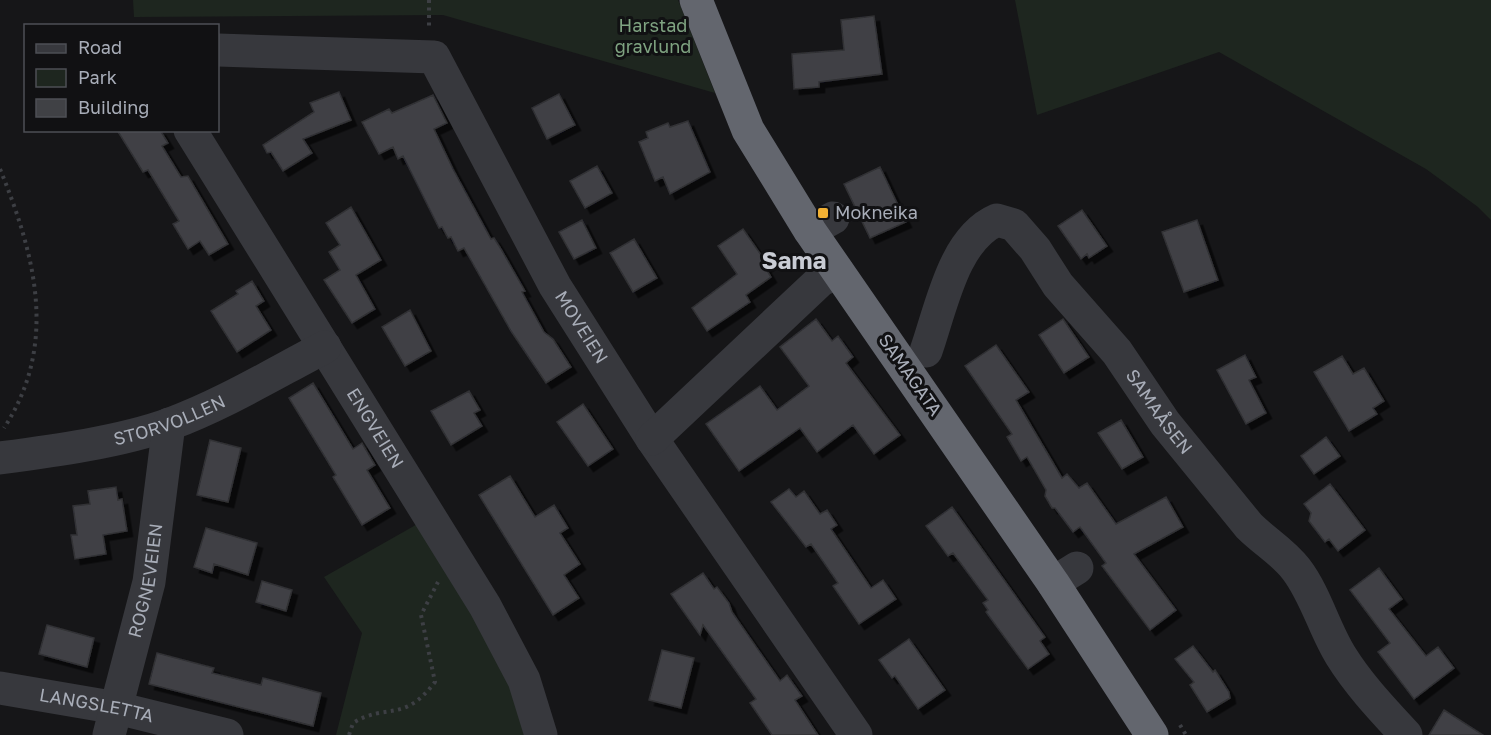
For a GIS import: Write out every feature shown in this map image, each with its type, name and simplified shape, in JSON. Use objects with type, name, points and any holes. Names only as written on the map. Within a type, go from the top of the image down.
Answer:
[{"type":"highway","name":"SAMAGATA","points":[[696,0],[748,130],[821,225],[838,272],[1065,575],[1152,735]]},
{"type":"street","name":"MOVEIEN","points":[[233,50],[434,57],[555,286],[652,439],[856,735]]},
{"type":"street","name":"ENGVEIEN","points":[[191,132],[460,566],[524,680],[541,735]]},
{"type":"street","name":"SAMAÅSEN","points":[[926,351],[958,259],[968,241],[983,226],[997,220],[1014,225],[1035,249],[1058,285],[1117,352],[1180,442],[1249,526],[1263,540],[1280,549],[1298,572],[1340,654],[1356,677],[1406,735]]},
{"type":"street","points":[[652,439],[821,280],[838,272]]},
{"type":"street","name":"STORVOLLEN","points":[[0,458],[91,443],[169,424],[239,392],[325,347]]},
{"type":"street","name":"ROGNEVEIEN","points":[[113,721],[149,582],[169,424]]},
{"type":"street","name":"LANGSLETTA","points":[[0,688],[113,721],[227,735]]},
{"type":"path","points":[[0,169],[17,211],[33,274],[36,322],[34,363],[19,405],[0,434]]},
{"type":"path","points":[[349,735],[353,723],[363,717],[400,711],[422,699],[435,682],[421,615],[438,580],[460,566]]},
{"type":"green space","name":"Harstad gravlund","points":[[133,0],[678,0],[715,93],[443,15],[134,17]]},
{"type":"green space","points":[[1015,0],[1491,0],[1491,220],[1478,207],[1426,169],[1219,52],[1037,115]]},
{"type":"green space","points":[[421,522],[500,655],[531,735],[336,735],[362,633],[324,577]]},
{"type":"building","points":[[874,16],[882,74],[819,82],[819,87],[794,89],[792,54],[844,50],[841,20]]},
{"type":"building","points":[[339,92],[351,120],[303,139],[312,153],[283,171],[271,152],[267,153],[263,145],[314,112],[310,103]]},
{"type":"building","points":[[559,94],[575,125],[547,139],[532,108]]},
{"type":"building","points":[[433,95],[447,123],[434,129],[453,169],[491,239],[494,238],[525,291],[522,292],[544,332],[553,339],[571,367],[546,383],[511,331],[464,248],[458,251],[451,237],[448,238],[442,227],[439,228],[403,156],[398,159],[393,147],[379,154],[362,122],[389,109],[392,113]]},
{"type":"building","points":[[688,121],[710,172],[670,194],[663,177],[655,181],[639,142],[648,138],[646,132],[668,123],[670,127]]},
{"type":"building","points":[[118,132],[161,132],[168,143],[162,146],[181,177],[188,176],[228,244],[209,255],[200,241],[188,249],[173,224],[179,221],[148,170],[143,172]]},
{"type":"building","points":[[597,166],[612,193],[585,208],[570,181]]},
{"type":"building","points":[[880,167],[906,222],[870,238],[844,184]]},
{"type":"building","points":[[351,207],[381,260],[356,275],[375,309],[352,323],[324,280],[340,270],[329,252],[340,245],[326,223]]},
{"type":"building","points":[[1082,210],[1107,246],[1089,258],[1087,254],[1081,259],[1058,226]]},
{"type":"building","points":[[582,220],[596,248],[574,259],[559,232]]},
{"type":"building","points":[[1197,220],[1218,280],[1184,292],[1162,232]]},
{"type":"building","points":[[743,229],[768,265],[765,267],[771,277],[746,295],[750,302],[707,331],[692,308],[737,274],[718,246]]},
{"type":"building","points":[[634,239],[657,278],[633,292],[610,253]]},
{"type":"building","points":[[252,281],[264,301],[256,306],[271,330],[237,352],[211,311],[238,294],[236,291]]},
{"type":"building","points":[[410,310],[431,351],[405,366],[382,327]]},
{"type":"building","points":[[816,319],[832,341],[838,336],[853,357],[846,363],[900,435],[874,454],[853,425],[817,452],[800,428],[739,471],[706,424],[760,386],[777,410],[809,386],[780,347]]},
{"type":"building","points":[[1063,319],[1089,357],[1064,373],[1039,335]]},
{"type":"building","points":[[996,345],[1029,392],[1016,400],[1062,478],[1067,474],[1079,488],[1087,483],[1116,524],[1166,497],[1183,527],[1134,554],[1176,610],[1150,630],[1102,566],[1106,563],[1080,527],[1073,532],[1055,508],[1052,508],[1045,496],[1046,490],[1027,457],[1021,461],[1007,437],[1012,434],[965,366]]},
{"type":"building","points":[[1245,355],[1256,377],[1249,380],[1266,413],[1246,424],[1217,370]]},
{"type":"building","points":[[1342,356],[1353,374],[1364,368],[1384,401],[1373,408],[1377,414],[1349,431],[1314,372]]},
{"type":"building","points":[[313,383],[353,449],[362,443],[375,465],[367,470],[390,508],[362,525],[333,477],[336,475],[289,398]]},
{"type":"building","points":[[469,391],[480,410],[474,413],[482,426],[451,445],[431,411]]},
{"type":"building","points":[[583,404],[613,449],[588,466],[557,422]]},
{"type":"building","points":[[1121,420],[1143,457],[1122,469],[1098,433]]},
{"type":"building","points":[[1326,437],[1340,456],[1314,474],[1301,456]]},
{"type":"building","points":[[210,440],[241,448],[228,502],[197,495]]},
{"type":"building","points":[[510,476],[535,517],[554,505],[568,528],[560,533],[580,564],[564,575],[579,598],[553,615],[479,495]]},
{"type":"building","points":[[1330,484],[1365,530],[1338,551],[1329,539],[1325,542],[1309,521],[1311,513],[1304,504]]},
{"type":"building","points":[[116,487],[118,500],[122,499],[127,531],[103,535],[106,554],[75,559],[71,535],[77,535],[73,506],[90,504],[88,491]]},
{"type":"building","points":[[789,489],[796,497],[804,491],[820,514],[827,510],[837,525],[831,529],[871,588],[883,580],[896,599],[859,624],[833,586],[838,583],[811,544],[806,547],[771,502]]},
{"type":"building","points":[[952,507],[1045,637],[1040,641],[1049,654],[1028,669],[986,612],[988,610],[983,603],[988,600],[953,553],[948,556],[926,526]]},
{"type":"building","points":[[206,528],[257,543],[248,575],[214,564],[212,573],[194,567]]},
{"type":"building","points":[[1379,568],[1402,599],[1389,609],[1426,656],[1438,647],[1454,668],[1414,699],[1378,652],[1390,643],[1350,590]]},
{"type":"building","points":[[703,573],[714,589],[717,587],[729,603],[732,612],[780,681],[787,675],[802,696],[795,700],[818,735],[772,735],[750,703],[756,699],[703,625],[700,635],[671,594]]},
{"type":"building","points":[[262,581],[292,590],[286,611],[256,602]]},
{"type":"building","points":[[47,625],[94,638],[87,667],[39,654]]},
{"type":"building","points":[[909,639],[945,690],[918,709],[895,676],[892,678],[879,660]]},
{"type":"building","points":[[1193,646],[1213,672],[1215,670],[1229,692],[1230,698],[1207,712],[1190,685],[1194,682],[1175,659]]},
{"type":"building","points":[[662,650],[694,658],[681,708],[649,700]]},
{"type":"building","points":[[157,653],[214,668],[212,673],[261,685],[263,678],[321,693],[313,726],[149,684]]},
{"type":"building","points":[[1444,710],[1483,735],[1429,735]]},
{"type":"place","name":"Mokneika","points":[[823,213]]},
{"type":"district","name":"Sama","points":[[794,261]]}]
